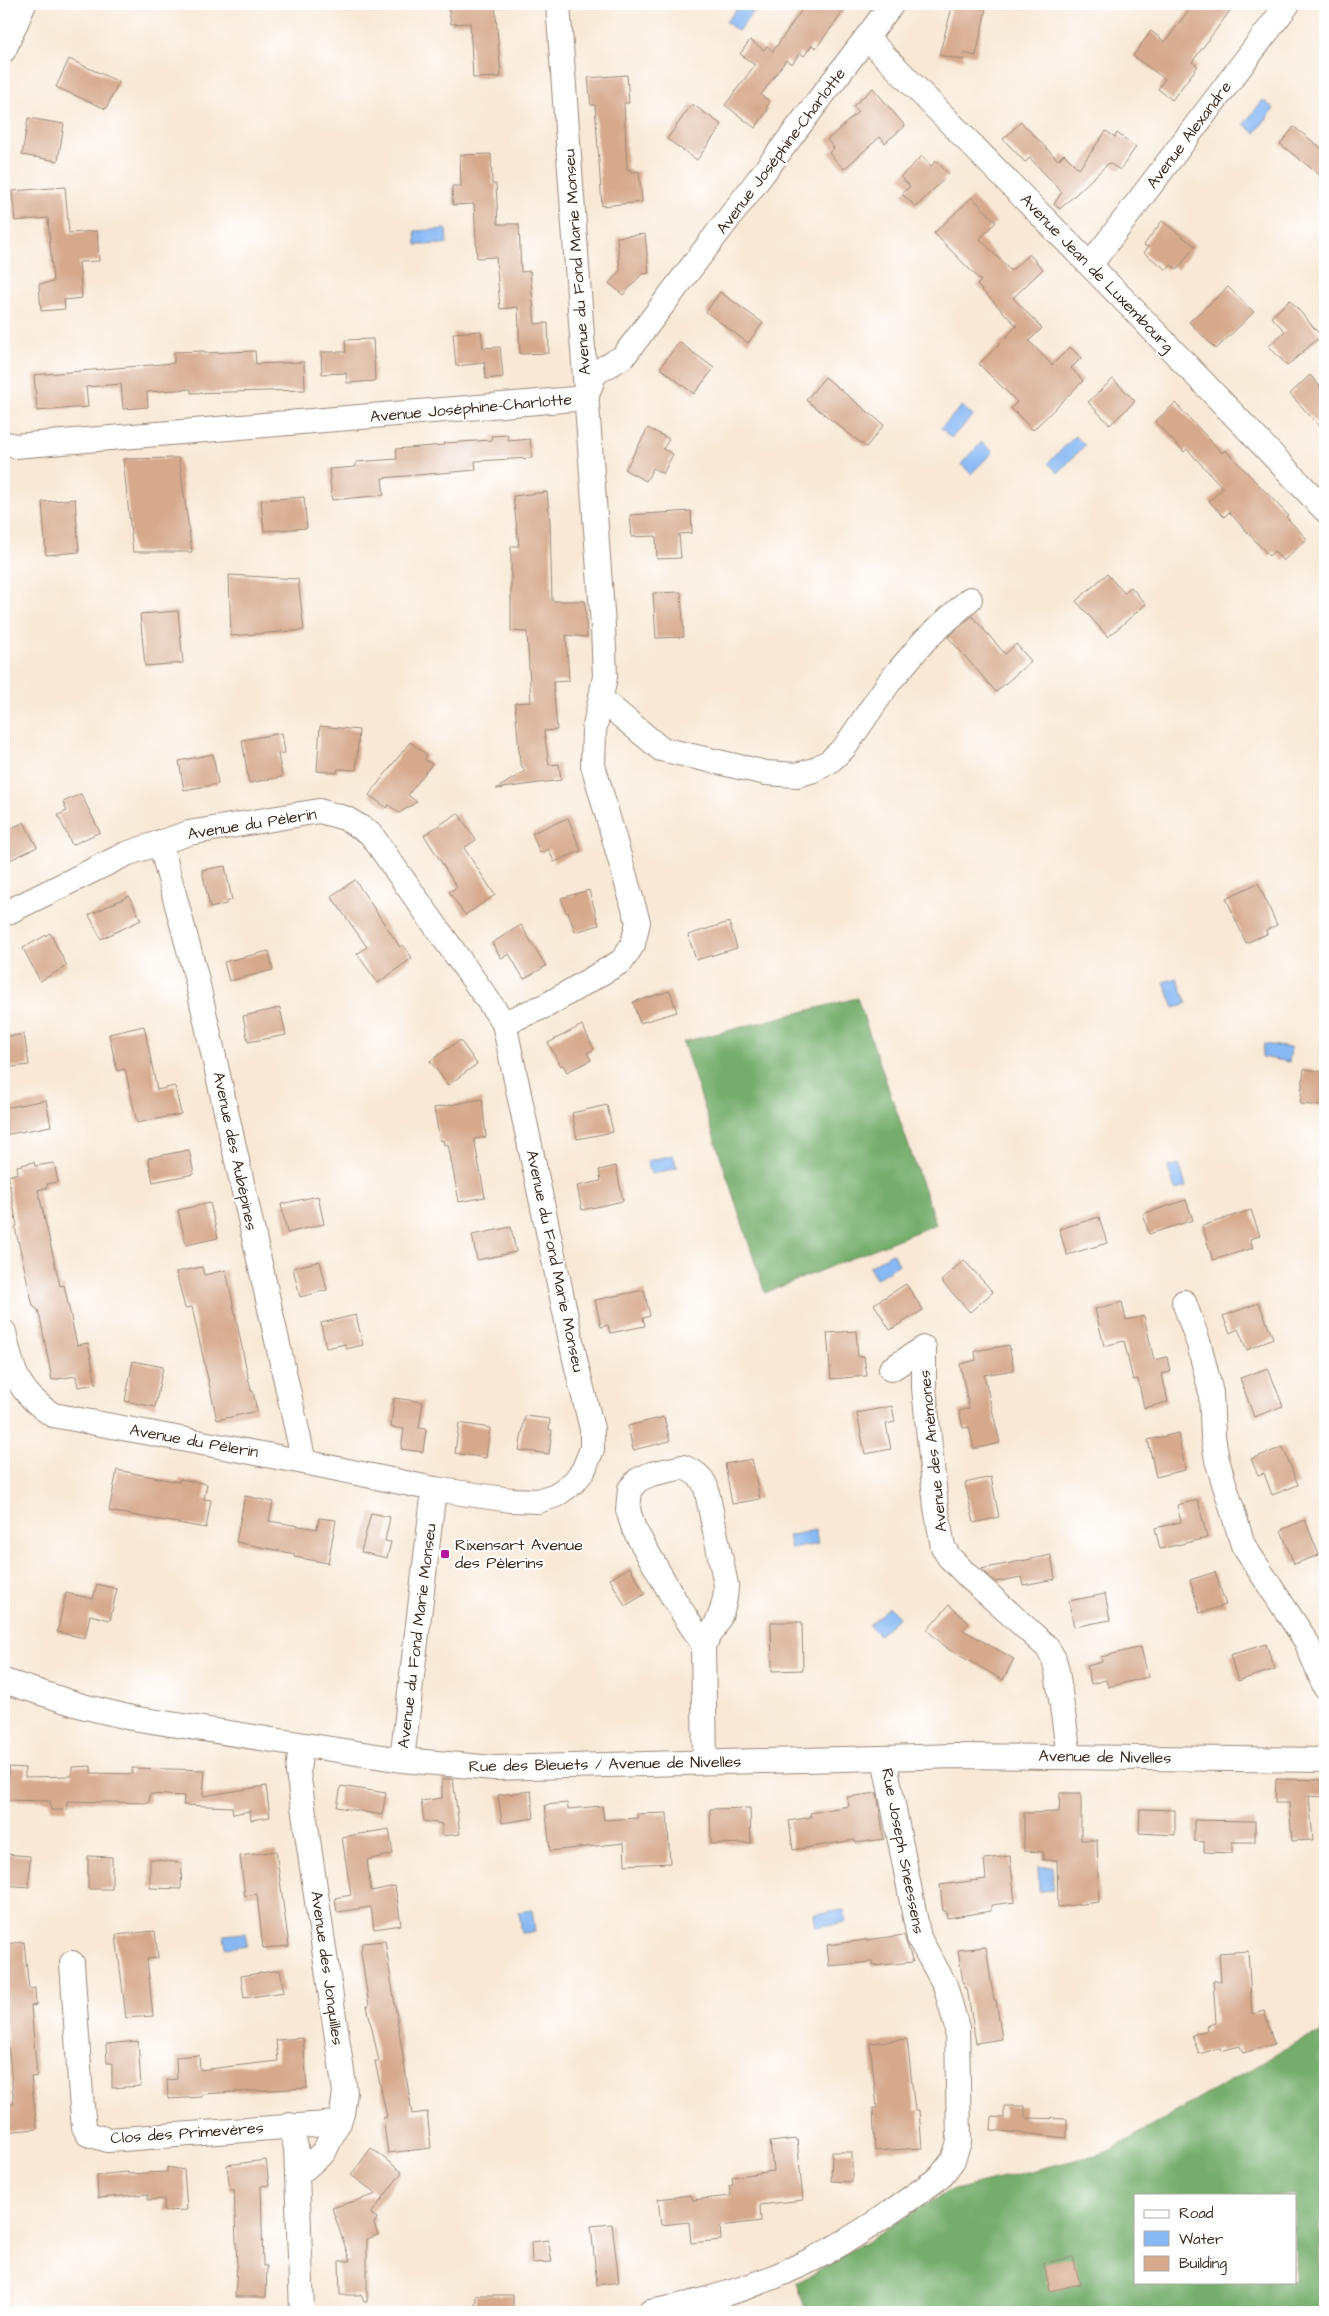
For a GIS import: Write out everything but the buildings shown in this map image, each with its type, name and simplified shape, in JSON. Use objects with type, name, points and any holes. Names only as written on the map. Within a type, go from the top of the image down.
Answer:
[{"type":"street","points":[[4,50],[24,4]]},
{"type":"street","name":"Avenue du Fond Marie Monseu","points":[[402,1760],[434,1490],[511,1500],[538,1501],[556,1495],[573,1483],[583,1471],[592,1450],[592,1429],[576,1364],[504,1023],[546,1005],[622,961],[633,944],[638,922],[593,765],[594,731],[605,677],[603,626],[558,4]]},
{"type":"street","name":"Avenue Joséphine-Charlotte","points":[[4,442],[15,446],[586,398],[595,373],[623,358],[892,4]]},
{"type":"street","name":"Avenue Alexandre","points":[[1090,266],[1288,4]]},
{"type":"street","name":"Avenue Jean de Luxembourg","points":[[866,38],[1090,266],[1325,510]]},
{"type":"street","points":[[601,699],[661,749],[766,773],[797,775],[822,765],[845,747],[890,681],[925,640],[970,599]]},
{"type":"street","name":"Avenue du Pèlerin","points":[[4,914],[126,854],[160,842],[189,833],[319,811],[345,818],[370,833],[504,1023]]},
{"type":"street","name":"Avenue des Aubépines","points":[[160,842],[196,976],[304,1462]]},
{"type":"street","points":[[1184,1302],[1199,1344],[1211,1393],[1213,1436],[1217,1460],[1243,1544],[1306,1641],[1325,1687]]},
{"type":"street","name":"Avenue du Pèlerin","points":[[4,1332],[11,1366],[24,1390],[39,1406],[53,1415],[304,1462],[434,1490]]},
{"type":"street","name":"Avenue des Anémones","points":[[891,1369],[924,1348],[924,1388],[934,1487],[943,1547],[949,1557],[968,1576],[1047,1646],[1057,1670],[1069,1756]]},
{"type":"street","points":[[703,1644],[686,1619],[634,1529],[628,1510],[630,1489],[638,1480],[651,1474],[683,1467],[695,1472],[703,1479],[706,1487],[726,1585],[726,1602],[703,1644],[705,1762]]},
{"type":"street","points":[[686,1619],[721,1614]]},
{"type":"street","name":"Rue des Bleuets / Avenue de Nivelles","points":[[4,1680],[82,1706],[132,1718],[402,1760],[494,1768],[884,1758]]},
{"type":"street","name":"Avenue des Jonquilles","points":[[297,2175],[324,2152],[339,2123],[345,2092],[298,1772],[301,1745]]},
{"type":"street","name":"Avenue de Nivelles","points":[[884,1758],[1069,1756],[1325,1760]]},
{"type":"street","name":"Rue Joseph Sneessens","points":[[650,2312],[725,2295],[766,2280],[820,2255],[885,2216],[940,2177],[946,2171],[957,2152],[960,2114],[957,2028],[945,1985],[919,1938],[884,1758]]},
{"type":"street","name":"Clos des Primevères","points":[[72,1963],[81,2096],[84,2127],[88,2134],[108,2140],[290,2125],[339,2123]]},
{"type":"street","points":[[290,2125],[296,2147],[302,2312]]},
{"type":"green space","points":[[857,998],[936,1224],[765,1293],[683,1042]]},
{"type":"green space","points":[[1325,2032],[1325,2221],[1319,2222],[1321,2312],[806,2312],[797,2283],[947,2192],[1107,2152],[1301,2040]]},
{"type":"water","points":[[741,4],[753,4],[757,7],[738,31],[726,22]]},
{"type":"water","points":[[1263,100],[1274,109],[1255,133],[1244,124]]},
{"type":"water","points":[[446,229],[447,244],[416,245],[415,231]]},
{"type":"water","points":[[962,406],[973,416],[951,438],[941,428]]},
{"type":"water","points":[[1075,436],[1085,445],[1058,473],[1048,463]]},
{"type":"water","points":[[982,442],[993,452],[971,474],[961,464]]},
{"type":"water","points":[[1177,978],[1187,1003],[1174,1008],[1164,982]]},
{"type":"water","points":[[1264,1044],[1291,1048],[1289,1062],[1262,1057]]},
{"type":"water","points":[[673,1155],[677,1168],[651,1174],[647,1161]]},
{"type":"water","points":[[1179,1164],[1186,1187],[1175,1190],[1168,1167]]},
{"type":"water","points":[[892,1253],[899,1264],[876,1279],[869,1267]]},
{"type":"water","points":[[815,1530],[818,1544],[791,1549],[788,1536]]},
{"type":"water","points":[[889,1607],[899,1617],[879,1635],[869,1625]]},
{"type":"water","points":[[1038,1867],[1053,1867],[1053,1890],[1039,1891]]},
{"type":"water","points":[[532,1910],[535,1932],[522,1933],[519,1912]]},
{"type":"water","points":[[844,1910],[846,1922],[816,1927],[814,1914]]},
{"type":"water","points":[[245,1933],[247,1945],[226,1948],[224,1935]]},
{"type":"place","name":"Rixensart Avenue des Pèlerins","points":[[445,1554]]}]
